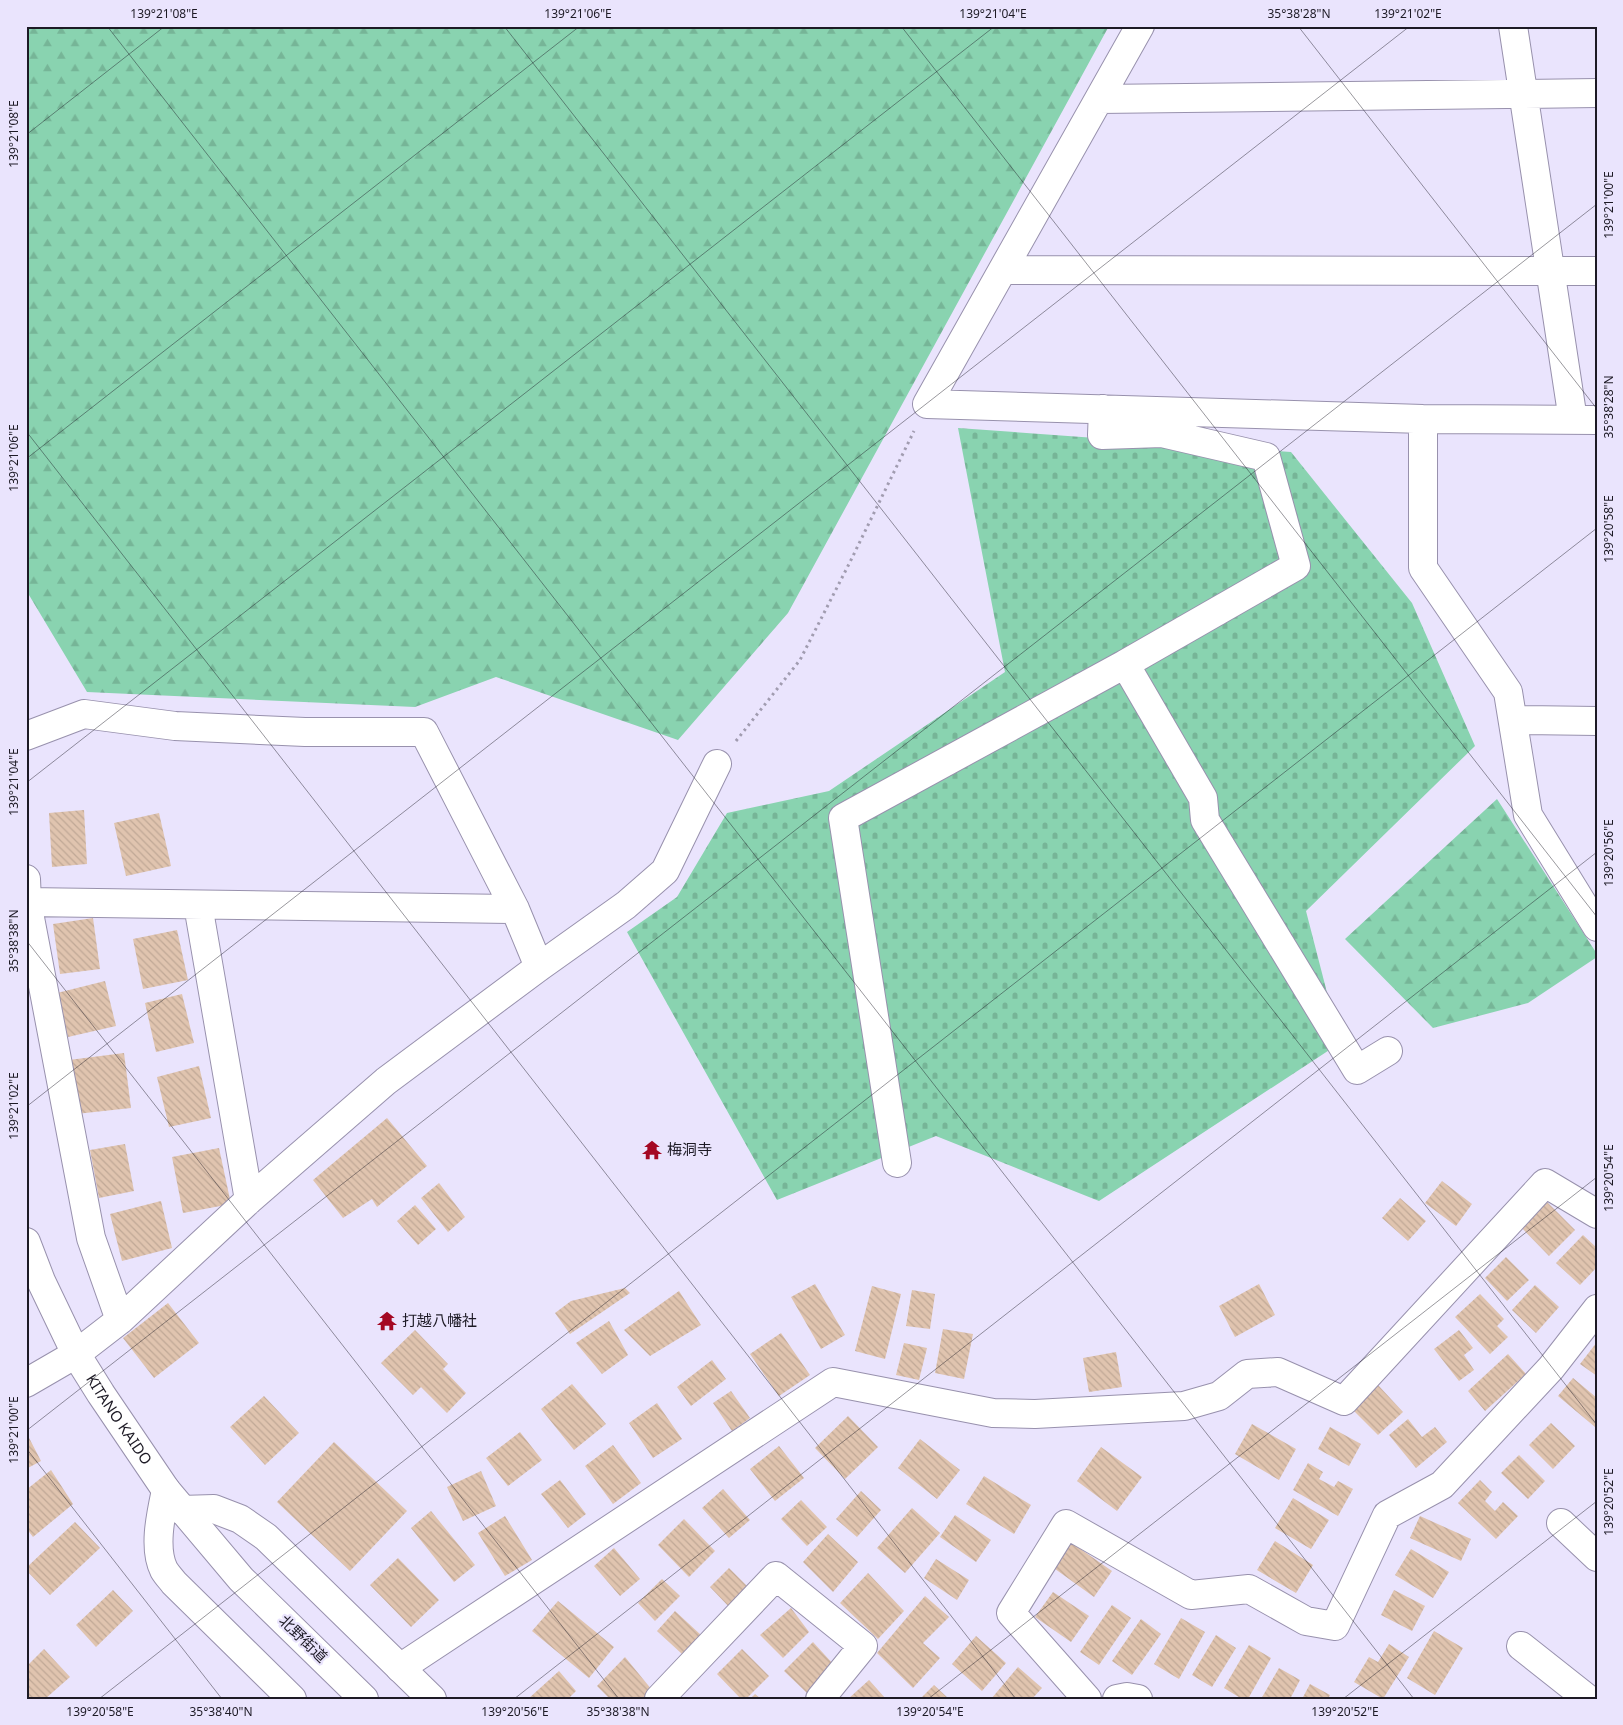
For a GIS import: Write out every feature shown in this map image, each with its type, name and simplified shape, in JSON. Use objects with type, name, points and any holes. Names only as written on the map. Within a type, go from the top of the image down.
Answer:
[{"type":"street","points":[[1140,26],[927,404],[1423,419],[1585,420],[1550,271],[1513,26]]},
{"type":"street","points":[[1099,99],[1597,93]]},
{"type":"street","points":[[1002,270],[1597,271]]},
{"type":"street","points":[[897,1163],[843,818],[1125,664],[1296,566],[1266,457],[1162,433],[1102,435],[1103,409]]},
{"type":"street","points":[[1423,419],[1423,568],[1508,692],[1528,815],[1597,927]]},
{"type":"street","points":[[1125,664],[1203,798],[1205,820],[1356,1070],[1388,1051]]},
{"type":"street","points":[[26,736],[84,714],[175,726],[305,732],[424,732],[515,909],[539,966]]},
{"type":"street","points":[[1514,720],[1597,721]]},
{"type":"street","points":[[26,1383],[76,1354],[120,1320],[249,1200],[386,1082],[539,966],[626,905],[665,871],[717,764]]},
{"type":"street","points":[[120,1320],[91,1238],[27,890],[198,905],[515,909]]},
{"type":"street","points":[[198,905],[249,1200]]},
{"type":"street","points":[[400,1668],[833,1382],[993,1413],[1035,1414],[1184,1406],[1219,1396],[1247,1374],[1278,1372],[1344,1401],[1545,1183],[1597,1214]]},
{"type":"street","name":"KITANO KAIDO","points":[[26,1242],[76,1354],[100,1394],[173,1500],[241,1578],[364,1699]]},
{"type":"street","points":[[1087,1699],[1011,1613],[1066,1524],[1192,1595],[1250,1589],[1306,1620],[1335,1626],[1387,1515],[1442,1484],[1551,1368],[1597,1309]]},
{"type":"street","points":[[292,1699],[174,1583],[164,1570],[160,1555],[159,1528],[173,1500],[214,1509],[240,1519],[266,1537],[432,1699]]},
{"type":"street","points":[[1561,1523],[1597,1557]]},
{"type":"street","points":[[659,1699],[776,1576],[863,1646],[820,1699]]},
{"type":"street","points":[[1521,1646],[1588,1699]]},
{"type":"street","points":[[1117,1699],[1128,1697],[1138,1699]]},
{"type":"path","points":[[717,764],[800,660],[927,404]]},
{"type":"green space","points":[[26,26],[1109,26],[788,613],[678,740],[496,677],[415,707],[87,692],[26,590]]},
{"type":"green space","points":[[958,428],[1291,452],[1412,603],[1475,746],[1306,911],[1340,1043],[1099,1201],[936,1136],[777,1200],[627,932],[677,897],[727,813],[829,791],[1005,672]]},
{"type":"green space","points":[[1497,799],[1597,954],[1597,957],[1528,1003],[1433,1028],[1345,939]]},
{"type":"building","points":[[84,810],[87,864],[52,867],[49,813]]},
{"type":"building","points":[[159,813],[171,866],[126,876],[114,823]]},
{"type":"building","points":[[93,918],[100,969],[60,974],[53,924]]},
{"type":"building","points":[[177,930],[188,980],[143,989],[133,939]]},
{"type":"building","points":[[105,981],[116,1026],[68,1037],[57,993]]},
{"type":"building","points":[[182,994],[194,1043],[156,1052],[145,1003]]},
{"type":"building","points":[[124,1053],[131,1108],[76,1114],[69,1060]]},
{"type":"building","points":[[199,1066],[211,1118],[169,1127],[157,1077]]},
{"type":"building","points":[[387,1118],[427,1166],[377,1207],[372,1199],[343,1218],[313,1180]]},
{"type":"building","points":[[125,1144],[134,1191],[99,1198],[90,1150]]},
{"type":"building","points":[[219,1148],[231,1204],[183,1213],[172,1157]]},
{"type":"building","points":[[1442,1181],[1472,1204],[1456,1226],[1425,1203]]},
{"type":"building","points":[[439,1183],[465,1217],[448,1232],[421,1198]]},
{"type":"building","points":[[1400,1198],[1426,1221],[1408,1241],[1382,1218]]},
{"type":"building","points":[[1544,1199],[1575,1230],[1549,1256],[1518,1224]]},
{"type":"building","points":[[161,1201],[172,1248],[122,1261],[110,1214]]},
{"type":"building","points":[[415,1205],[436,1229],[418,1245],[397,1221]]},
{"type":"building","points":[[1583,1235],[1597,1248],[1597,1267],[1580,1285],[1556,1263]]},
{"type":"building","points":[[1506,1257],[1529,1280],[1507,1301],[1485,1278]]},
{"type":"building","points":[[815,1284],[845,1335],[821,1349],[791,1297]]},
{"type":"building","points":[[1259,1284],[1275,1315],[1235,1337],[1219,1306]]},
{"type":"building","points":[[1535,1285],[1559,1307],[1536,1333],[1512,1310]]},
{"type":"building","points":[[872,1286],[901,1294],[885,1359],[855,1351]]},
{"type":"building","points":[[625,1288],[630,1293],[570,1334],[555,1313],[571,1301]]},
{"type":"building","points":[[912,1290],[935,1294],[930,1329],[906,1326]]},
{"type":"building","points":[[679,1291],[701,1325],[650,1356],[624,1330]]},
{"type":"building","points":[[1480,1294],[1504,1319],[1497,1326],[1508,1337],[1490,1354],[1455,1317]]},
{"type":"building","points":[[168,1303],[199,1343],[154,1378],[123,1338]]},
{"type":"building","points":[[609,1321],[628,1355],[602,1374],[576,1343]]},
{"type":"building","points":[[943,1329],[973,1334],[964,1379],[935,1373]]},
{"type":"building","points":[[415,1330],[448,1364],[443,1369],[466,1393],[447,1413],[421,1387],[413,1395],[381,1363]]},
{"type":"building","points":[[1459,1330],[1473,1348],[1464,1355],[1474,1370],[1459,1381],[1434,1349]]},
{"type":"building","points":[[781,1333],[810,1375],[779,1396],[750,1354]]},
{"type":"building","points":[[1597,1342],[1597,1376],[1580,1364]]},
{"type":"building","points":[[904,1343],[927,1348],[919,1380],[896,1375]]},
{"type":"building","points":[[1116,1352],[1122,1387],[1089,1392],[1083,1358]]},
{"type":"building","points":[[1508,1354],[1526,1374],[1485,1411],[1468,1391]]},
{"type":"building","points":[[712,1360],[726,1379],[691,1406],[677,1387]]},
{"type":"building","points":[[1573,1378],[1597,1398],[1597,1424],[1595,1427],[1558,1396]]},
{"type":"building","points":[[572,1384],[606,1424],[574,1450],[541,1409]]},
{"type":"building","points":[[1378,1385],[1403,1412],[1378,1435],[1352,1409]]},
{"type":"building","points":[[731,1391],[750,1418],[732,1431],[713,1403]]},
{"type":"building","points":[[264,1396],[299,1433],[265,1465],[230,1427]]},
{"type":"building","points":[[657,1403],[682,1439],[653,1458],[629,1423]]},
{"type":"building","points":[[848,1416],[878,1447],[845,1479],[815,1448]]},
{"type":"building","points":[[1408,1419],[1422,1437],[1435,1427],[1447,1442],[1416,1468],[1389,1435]]},
{"type":"building","points":[[1551,1423],[1575,1446],[1553,1469],[1529,1445]]},
{"type":"building","points":[[1252,1424],[1296,1449],[1279,1480],[1235,1454]]},
{"type":"building","points":[[1330,1427],[1361,1444],[1349,1466],[1318,1449]]},
{"type":"building","points":[[26,1432],[41,1461],[26,1469]]},
{"type":"building","points":[[520,1432],[542,1460],[508,1486],[486,1458]]},
{"type":"building","points":[[920,1439],[960,1470],[937,1499],[898,1468]]},
{"type":"building","points":[[334,1442],[407,1511],[350,1571],[277,1502]]},
{"type":"building","points":[[613,1445],[641,1483],[613,1504],[585,1466]]},
{"type":"building","points":[[779,1446],[804,1478],[775,1501],[750,1469]]},
{"type":"building","points":[[1101,1447],[1142,1477],[1117,1511],[1077,1481]]},
{"type":"building","points":[[1519,1455],[1545,1481],[1528,1499],[1501,1473]]},
{"type":"building","points":[[1308,1463],[1323,1472],[1319,1479],[1334,1487],[1338,1481],[1353,1489],[1338,1516],[1293,1490]]},
{"type":"building","points":[[51,1470],[73,1504],[33,1537],[26,1528],[26,1490]]},
{"type":"building","points":[[481,1471],[496,1506],[463,1521],[447,1487]]},
{"type":"building","points":[[984,1476],[1031,1505],[1014,1534],[966,1504]]},
{"type":"building","points":[[560,1480],[586,1514],[568,1528],[541,1494]]},
{"type":"building","points":[[1480,1480],[1492,1492],[1485,1501],[1495,1511],[1503,1502],[1518,1516],[1496,1539],[1458,1503]]},
{"type":"building","points":[[723,1489],[750,1520],[729,1538],[702,1508]]},
{"type":"building","points":[[861,1491],[881,1510],[857,1537],[836,1519]]},
{"type":"building","points":[[1293,1498],[1329,1520],[1311,1549],[1275,1528]]},
{"type":"building","points":[[801,1500],[827,1527],[807,1546],[781,1519]]},
{"type":"building","points":[[912,1508],[940,1533],[905,1573],[877,1548]]},
{"type":"building","points":[[431,1511],[475,1565],[454,1582],[411,1528]]},
{"type":"building","points":[[955,1515],[991,1540],[976,1562],[940,1537]]},
{"type":"building","points":[[505,1516],[532,1560],[505,1576],[478,1533]]},
{"type":"building","points":[[1420,1516],[1471,1539],[1461,1561],[1410,1538]]},
{"type":"building","points":[[684,1519],[715,1551],[689,1577],[658,1545]]},
{"type":"building","points":[[75,1522],[100,1548],[50,1595],[26,1568]]},
{"type":"building","points":[[828,1534],[858,1562],[833,1592],[803,1562]]},
{"type":"building","points":[[1069,1541],[1112,1571],[1094,1597],[1051,1566]]},
{"type":"building","points":[[1275,1541],[1313,1565],[1296,1593],[1257,1570]]},
{"type":"building","points":[[614,1548],[640,1579],[620,1596],[594,1566]]},
{"type":"building","points":[[1411,1549],[1449,1572],[1433,1598],[1395,1575]]},
{"type":"building","points":[[398,1558],[439,1600],[411,1627],[370,1585]]},
{"type":"building","points":[[936,1559],[969,1580],[957,1600],[924,1578]]},
{"type":"building","points":[[729,1568],[752,1591],[732,1610],[710,1587]]},
{"type":"building","points":[[868,1573],[904,1611],[878,1639],[840,1603]]},
{"type":"building","points":[[662,1579],[680,1596],[655,1621],[638,1603]]},
{"type":"building","points":[[113,1590],[133,1611],[96,1647],[76,1625]]},
{"type":"building","points":[[1394,1590],[1425,1606],[1412,1631],[1381,1615]]},
{"type":"building","points":[[1053,1592],[1089,1616],[1071,1642],[1035,1617]]},
{"type":"building","points":[[925,1596],[949,1617],[923,1643],[940,1658],[913,1688],[877,1653]]},
{"type":"building","points":[[558,1601],[614,1647],[589,1678],[532,1631]]},
{"type":"building","points":[[1112,1605],[1131,1618],[1099,1665],[1080,1652]]},
{"type":"building","points":[[791,1608],[809,1632],[783,1658],[760,1635]]},
{"type":"building","points":[[675,1611],[701,1635],[682,1654],[657,1631]]},
{"type":"building","points":[[1181,1618],[1205,1632],[1179,1679],[1154,1664]]},
{"type":"building","points":[[1141,1619],[1161,1634],[1132,1675],[1112,1661]]},
{"type":"building","points":[[1434,1631],[1463,1648],[1435,1695],[1407,1678]]},
{"type":"building","points":[[1216,1635],[1236,1648],[1212,1687],[1192,1675]]},
{"type":"building","points":[[976,1636],[1006,1663],[982,1691],[952,1664]]},
{"type":"building","points":[[813,1642],[834,1665],[808,1694],[784,1671]]},
{"type":"building","points":[[1389,1644],[1409,1657],[1383,1699],[1354,1682],[1369,1657],[1378,1662]]},
{"type":"building","points":[[1249,1645],[1271,1658],[1248,1699],[1242,1699],[1224,1688]]},
{"type":"building","points":[[44,1649],[70,1677],[45,1699],[26,1699],[26,1667]]},
{"type":"building","points":[[742,1649],[769,1676],[746,1699],[741,1699],[717,1674]]},
{"type":"building","points":[[625,1657],[652,1690],[644,1699],[610,1699],[597,1686]]},
{"type":"building","points":[[1018,1667],[1042,1688],[1032,1699],[991,1699]]},
{"type":"building","points":[[1279,1668],[1300,1680],[1290,1699],[1261,1699]]},
{"type":"building","points":[[559,1671],[576,1691],[568,1699],[528,1699]]},
{"type":"building","points":[[869,1680],[886,1699],[848,1699]]},
{"type":"building","points":[[1310,1684],[1330,1695],[1328,1699],[1302,1699]]},
{"type":"building","points":[[934,1685],[949,1699],[920,1699]]},
{"type":"building","points":[[755,1694],[761,1699],[750,1699]]},
{"type":"place","name":"梅洞寺","points":[[652,1150]]},
{"type":"place","name":"打越八幡社","points":[[387,1321]]}]
